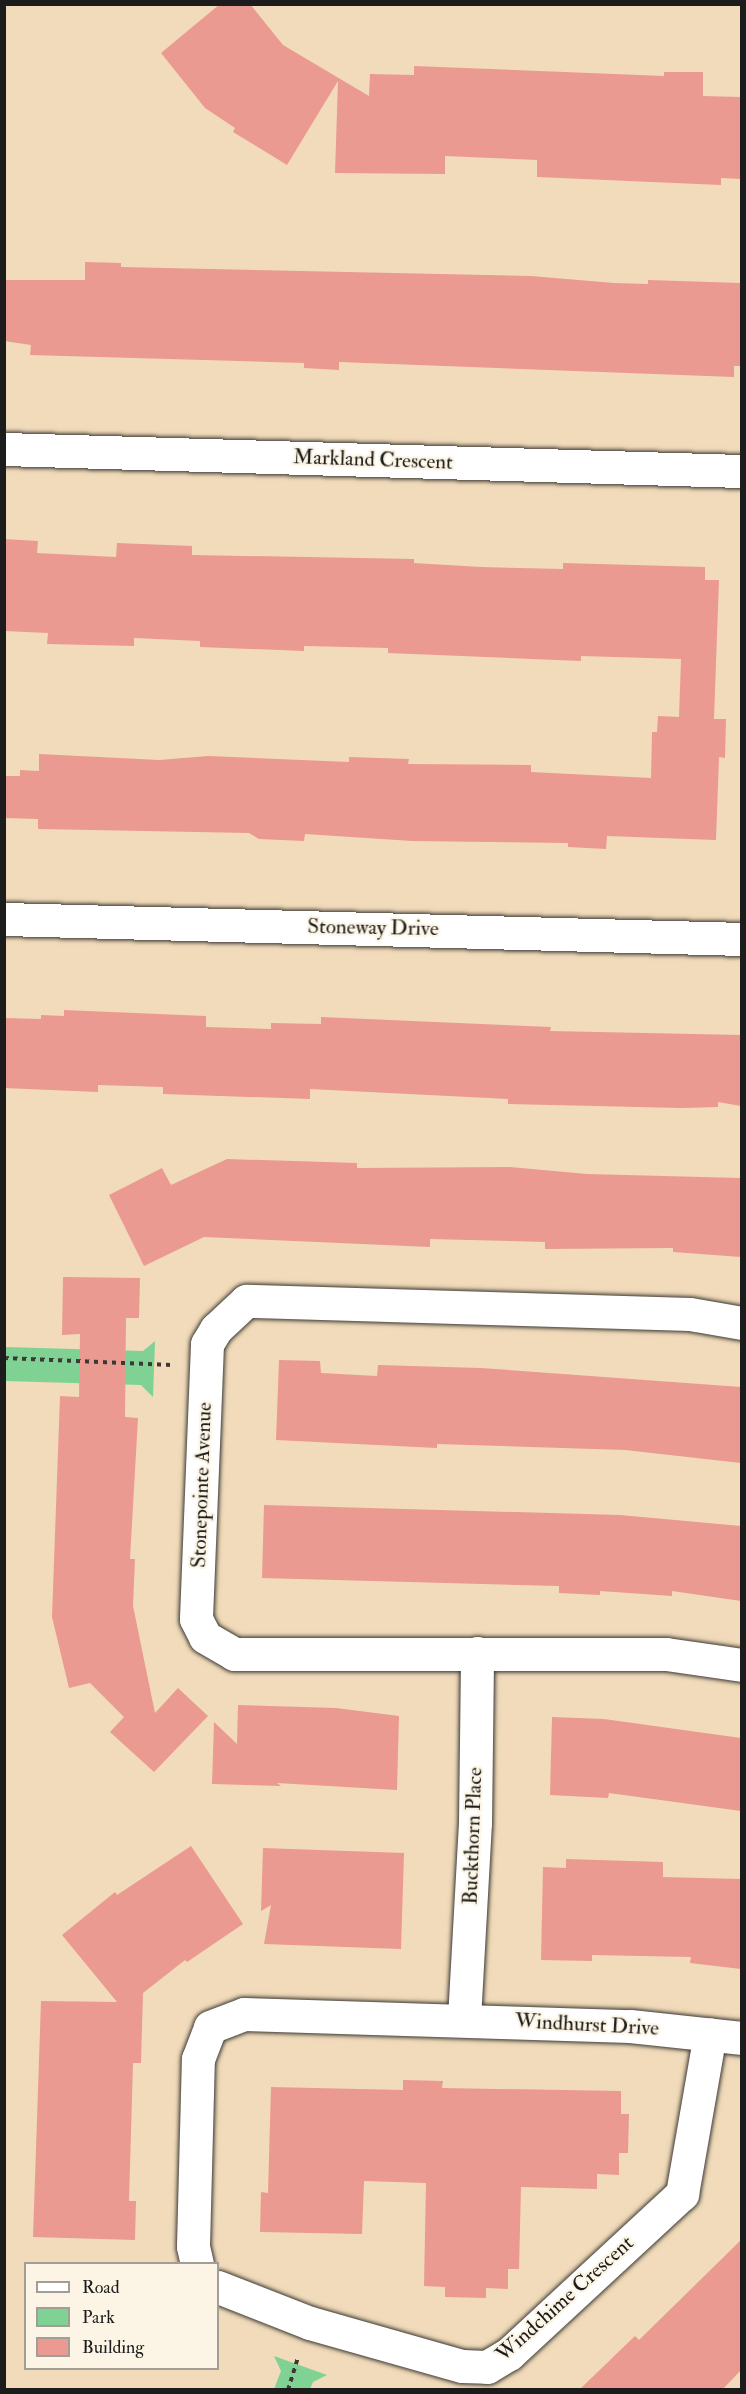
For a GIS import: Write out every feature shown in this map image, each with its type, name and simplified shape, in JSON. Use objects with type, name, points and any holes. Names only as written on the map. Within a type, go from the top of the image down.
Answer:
[{"type":"street","name":"Markland Crescent","points":[[4,448],[741,471]]},
{"type":"street","name":"Stoneway Drive","points":[[4,919],[741,939]]},
{"type":"street","name":"Stonepointe Avenue","points":[[741,1323],[690,1314],[246,1301],[216,1329],[207,1344],[196,1618],[205,1637],[234,1654],[666,1654],[741,1665]]},
{"type":"street","name":"Buckthorn Place","points":[[464,2019],[475,1823],[477,1653]]},
{"type":"street","points":[[197,2262],[193,2246],[198,2059],[210,2027],[244,2014],[464,2019]]},
{"type":"street","name":"Windhurst Drive","points":[[464,2019],[630,2026],[726,2036]]},
{"type":"street","name":"Windchime Crescent","points":[[219,2287],[310,2323],[462,2366],[487,2367],[508,2354],[682,2194],[726,2036]]},
{"type":"path","points":[[4,1358],[206,1367]]},
{"type":"green space","points":[[155,1341],[153,1397],[141,1385],[5,1381],[5,1347],[143,1351]]},
{"type":"green space","points":[[274,2356],[327,2375],[313,2382],[310,2389],[274,2389],[281,2371]]},
{"type":"building","points":[[220,4],[250,4],[283,45],[369,96],[370,74],[414,75],[414,66],[664,76],[664,72],[703,72],[703,96],[741,97],[741,179],[721,178],[721,185],[537,177],[537,160],[445,156],[445,174],[335,173],[338,81],[287,165],[233,132],[235,128],[205,108],[161,53]]},
{"type":"building","points":[[85,262],[121,263],[121,267],[531,276],[614,283],[648,284],[648,280],[741,283],[741,366],[734,366],[734,377],[339,362],[339,370],[304,368],[304,363],[30,355],[31,345],[4,341],[4,280],[85,280]]},
{"type":"building","points":[[4,539],[38,541],[37,553],[116,557],[117,543],[192,546],[192,555],[414,559],[414,563],[481,567],[563,569],[563,563],[705,567],[705,580],[719,580],[714,719],[726,719],[725,758],[719,757],[716,840],[607,836],[606,849],[568,847],[568,843],[412,841],[305,834],[304,841],[259,839],[249,833],[38,829],[38,819],[4,818],[4,776],[20,776],[20,770],[39,771],[39,754],[159,760],[208,756],[349,762],[349,757],[409,759],[408,764],[531,765],[531,772],[651,778],[652,732],[657,732],[658,716],[679,717],[681,659],[581,656],[581,661],[388,653],[388,648],[304,646],[304,651],[200,647],[200,641],[134,638],[134,646],[47,644],[48,633],[4,631]]},
{"type":"building","points":[[64,1010],[206,1016],[206,1027],[271,1029],[271,1023],[321,1024],[321,1017],[551,1027],[550,1031],[741,1035],[741,1106],[718,1102],[718,1107],[682,1108],[508,1104],[508,1099],[310,1089],[310,1099],[163,1094],[163,1087],[98,1085],[98,1092],[4,1088],[4,1018],[41,1019],[41,1015],[64,1016]]},
{"type":"building","points":[[227,1159],[357,1163],[357,1168],[510,1167],[587,1174],[741,1178],[741,1257],[673,1252],[673,1248],[545,1249],[545,1242],[430,1239],[430,1247],[204,1237],[144,1266],[109,1195],[162,1168],[171,1185]]},
{"type":"building","points":[[63,1277],[140,1278],[139,1318],[126,1318],[125,1417],[138,1418],[130,1559],[135,1559],[133,1606],[155,1713],[178,1688],[208,1716],[154,1772],[110,1732],[124,1717],[90,1683],[69,1688],[52,1617],[60,1396],[79,1397],[80,1334],[62,1335]]},
{"type":"building","points":[[279,1360],[320,1361],[321,1373],[377,1376],[378,1365],[481,1368],[741,1387],[741,1463],[625,1450],[437,1444],[437,1448],[276,1440]]},
{"type":"building","points":[[264,1505],[620,1515],[741,1526],[741,1601],[672,1591],[672,1596],[600,1591],[600,1595],[559,1593],[559,1586],[262,1578]]},
{"type":"building","points":[[238,1705],[336,1708],[399,1716],[397,1790],[277,1783],[281,1786],[212,1784],[214,1722],[237,1744]]},
{"type":"building","points":[[552,1717],[604,1719],[741,1738],[741,1811],[609,1793],[608,1798],[550,1795]]},
{"type":"building","points":[[191,1846],[243,1924],[187,1962],[185,1960],[143,1993],[141,2063],[133,2063],[129,2201],[136,2201],[135,2240],[33,2237],[41,2001],[117,2002],[62,1935],[115,1892],[117,1895]]},
{"type":"building","points":[[263,1848],[404,1853],[401,1949],[264,1944],[271,1905],[261,1911]]},
{"type":"building","points":[[566,1859],[663,1862],[663,1877],[741,1879],[741,1969],[690,1963],[691,1957],[592,1955],[592,1961],[541,1960],[543,1867],[566,1868]]},
{"type":"building","points":[[403,2080],[443,2081],[442,2088],[621,2091],[621,2114],[629,2114],[628,2153],[619,2153],[619,2175],[597,2174],[597,2189],[521,2187],[519,2269],[508,2269],[508,2289],[486,2288],[486,2298],[445,2297],[445,2287],[424,2286],[426,2183],[364,2181],[362,2234],[260,2232],[261,2192],[268,2193],[271,2087],[403,2090]]},
{"type":"building","points":[[741,2240],[741,2370],[722,2390],[579,2390],[635,2336],[639,2340]]}]
